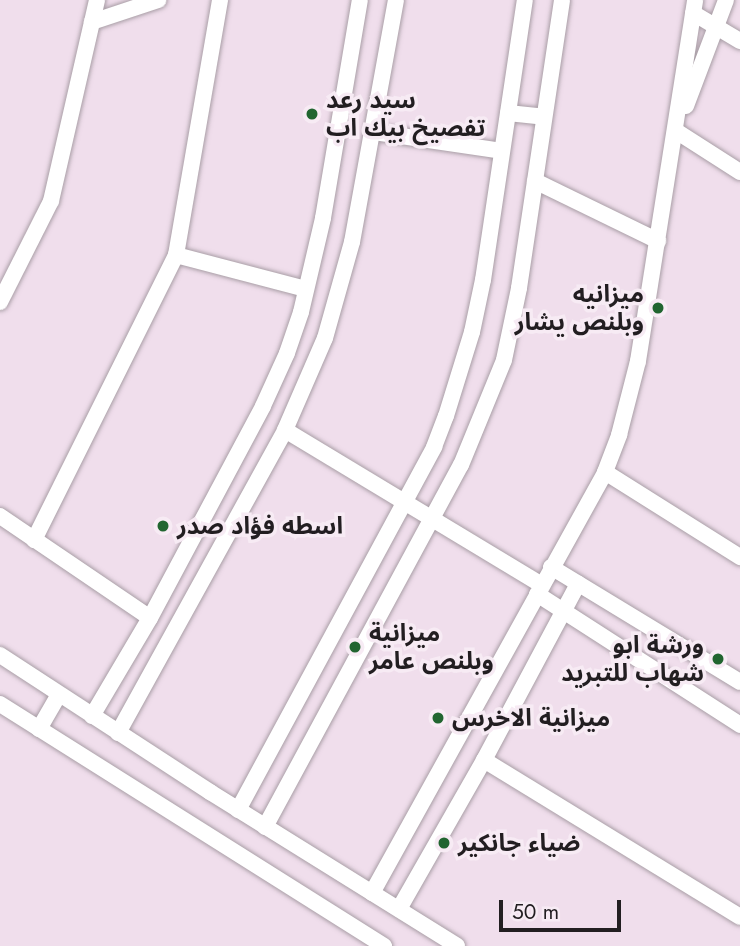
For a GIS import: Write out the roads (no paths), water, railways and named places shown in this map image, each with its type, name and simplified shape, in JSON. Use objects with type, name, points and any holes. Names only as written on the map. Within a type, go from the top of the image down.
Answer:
[{"type":"street","points":[[0,302],[51,201],[97,0]]},
{"type":"street","points":[[92,22],[158,0]]},
{"type":"street","points":[[34,540],[176,255],[220,0]]},
{"type":"street","points":[[92,716],[150,618],[262,406],[287,353],[323,218],[360,0]]},
{"type":"street","points":[[118,733],[285,430],[333,314],[374,132],[396,0]]},
{"type":"street","points":[[238,810],[405,500],[446,416],[472,332],[525,0]]},
{"type":"street","points":[[265,827],[476,433],[504,360],[519,288],[562,0]]},
{"type":"street","points":[[676,131],[726,0]]},
{"type":"street","points":[[694,6],[716,27],[740,41]]},
{"type":"street","points":[[372,893],[605,472],[629,400],[658,241],[694,6]]},
{"type":"street","points":[[508,113],[544,117]]},
{"type":"street","points":[[676,131],[740,172]]},
{"type":"street","points":[[374,132],[502,151]]},
{"type":"street","points":[[535,181],[658,241]]},
{"type":"street","points":[[176,255],[306,289]]},
{"type":"street","points":[[285,430],[433,517],[539,589],[564,611],[740,725]]},
{"type":"street","points":[[605,472],[738,551]]},
{"type":"street","points":[[0,516],[150,618]]},
{"type":"street","points":[[551,567],[740,682]]},
{"type":"street","points":[[399,909],[484,760],[578,584]]},
{"type":"street","points":[[0,655],[238,810],[457,946]]},
{"type":"street","points":[[39,729],[60,695]]},
{"type":"street","points":[[0,704],[384,946]]},
{"type":"street","points":[[484,760],[740,917]]},
{"type":"place","name":"سيد رعد تفصيخ بيك اب","points":[[312,114]]},
{"type":"place","name":"ميزانيه وبلنص يشار","points":[[658,308]]},
{"type":"place","name":"اسطه فؤاد صدر","points":[[163,526]]},
{"type":"place","name":"ميزانية وبلنص عامر","points":[[355,647]]},
{"type":"place","name":"ورشة ابو شهاب للتبريد","points":[[718,659]]},
{"type":"place","name":"ميزانية الاخرس","points":[[438,718]]},
{"type":"place","name":"ضياء جانكير","points":[[444,843]]}]
